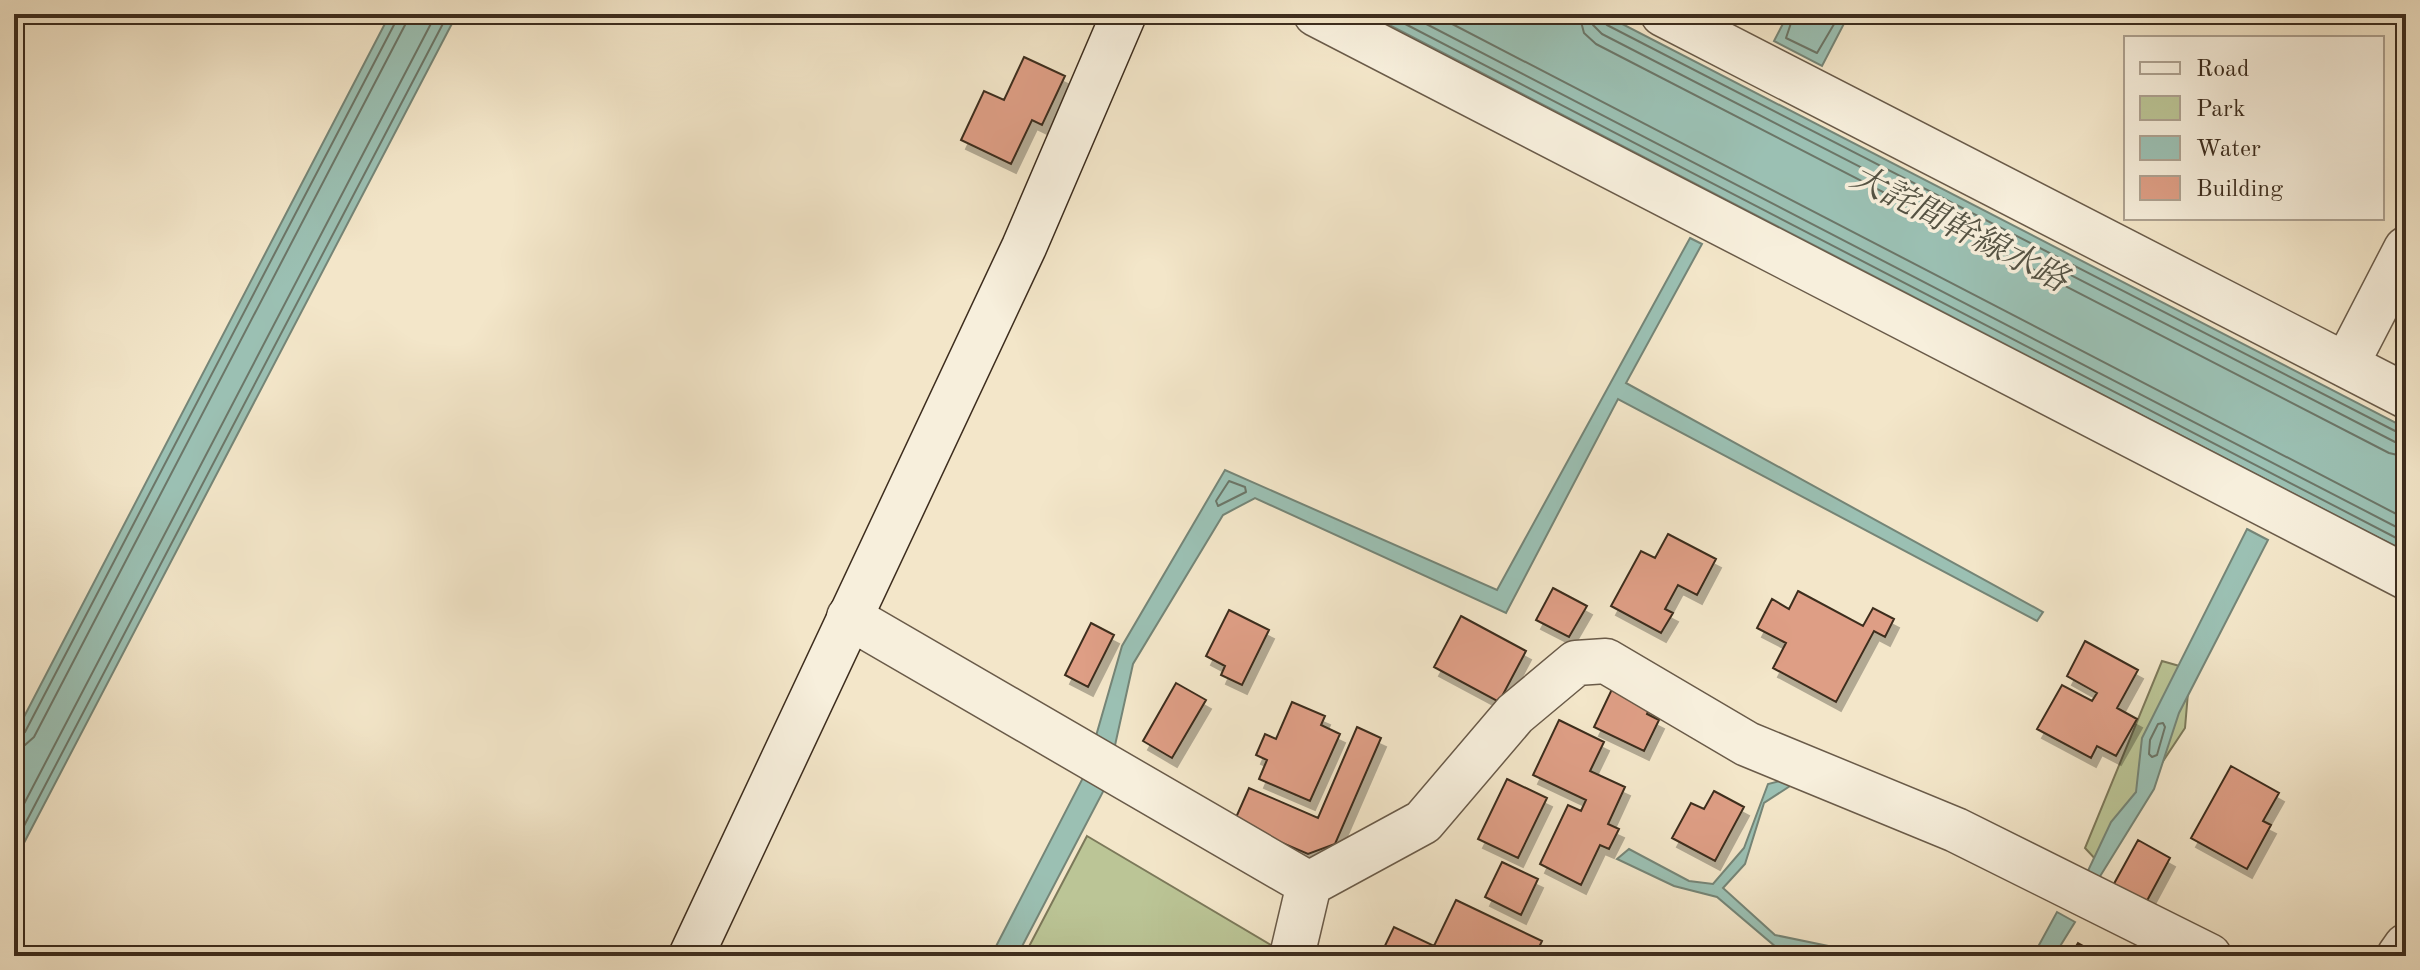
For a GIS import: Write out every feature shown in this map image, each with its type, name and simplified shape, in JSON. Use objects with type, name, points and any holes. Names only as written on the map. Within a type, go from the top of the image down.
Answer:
[{"type":"street","points":[[691,956],[1024,247],[1124,14]]},
{"type":"street","points":[[1316,14],[2406,577]]},
{"type":"street","points":[[1663,14],[2406,396]]},
{"type":"street","points":[[2346,365],[2406,249]]},
{"type":"street","points":[[849,617],[1309,884]]},
{"type":"street","points":[[1292,956],[1309,884],[1423,822],[1515,714],[1576,663],[1606,661],[1747,744],[1956,830],[2209,956]]},
{"type":"street","points":[[2399,956],[2406,946]]},
{"type":"green space","points":[[2162,661],[2190,669],[2185,728],[2097,861],[2085,848]]},
{"type":"green space","points":[[1087,836],[1281,951],[1279,956],[1024,956]]},
{"type":"water","points":[[390,14],[457,14],[14,862],[14,736]]},
{"type":"water","name":"大詫間幹線水路","points":[[1368,14],[1603,14],[2406,428],[2406,552]]},
{"type":"water","points":[[1788,14],[1849,14],[1822,66],[1774,41]]},
{"type":"water","points":[[1690,238],[1702,244],[1626,383],[2043,612],[2037,621],[1618,399],[1506,613],[1255,498],[1223,515],[1133,664],[1106,786],[1017,956],[991,956],[1085,774],[1122,646],[1225,470],[1497,590]]},
{"type":"water","points":[[2247,529],[2268,540],[2179,713],[2154,789],[2099,878],[2085,877],[2111,822],[2136,792],[2142,738]]},
{"type":"water","points":[[1788,779],[1793,784],[1764,803],[1745,864],[1723,888],[1775,935],[1838,948],[1860,956],[1815,956],[1776,947],[1717,897],[1674,886],[1617,859],[1629,849],[1689,881],[1713,884],[1744,848],[1768,784]]},
{"type":"water","points":[[2057,912],[2075,922],[2054,956],[2033,956]]},
{"type":"building","points":[[1024,57],[1065,76],[1042,125],[1032,120],[1011,164],[961,140],[984,91],[1004,100]]},
{"type":"building","points":[[1668,534],[1716,559],[1697,595],[1678,585],[1665,609],[1673,613],[1661,633],[1611,606],[1641,551],[1655,558]]},
{"type":"building","points":[[1553,588],[1587,606],[1569,637],[1536,620]]},
{"type":"building","points":[[1798,591],[1863,626],[1873,608],[1894,619],[1885,637],[1874,631],[1836,702],[1773,668],[1786,643],[1757,628],[1772,599],[1789,609]]},
{"type":"building","points":[[1229,610],[1269,630],[1242,685],[1221,675],[1225,666],[1206,656]]},
{"type":"building","points":[[1461,616],[1526,651],[1499,702],[1434,667]]},
{"type":"building","points":[[1091,623],[1114,635],[1088,687],[1065,675]]},
{"type":"building","points":[[2085,641],[2138,670],[2117,708],[2137,719],[2116,756],[2097,746],[2091,758],[2037,729],[2062,685],[2092,701],[2097,693],[2067,676]]},
{"type":"building","points":[[1176,683],[1206,700],[1172,758],[1143,741]]},
{"type":"building","points":[[1613,687],[1651,705],[1647,714],[1659,720],[1644,751],[1594,727]]},
{"type":"building","points":[[1292,702],[1325,716],[1321,725],[1340,734],[1310,801],[1259,779],[1267,760],[1256,755],[1265,734],[1276,739]]},
{"type":"building","points":[[1559,720],[1604,742],[1590,771],[1625,787],[1608,824],[1619,829],[1609,849],[1600,845],[1581,885],[1540,864],[1568,805],[1581,811],[1586,800],[1533,775]]},
{"type":"building","points":[[1357,727],[1381,738],[1335,844],[1308,854],[1234,822],[1249,788],[1318,818]]},
{"type":"building","points":[[2231,766],[2279,793],[2263,821],[2271,825],[2247,869],[2191,838]]},
{"type":"building","points":[[1507,779],[1547,798],[1518,858],[1478,839]]},
{"type":"building","points":[[1714,791],[1744,807],[1715,861],[1672,838],[1691,803],[1704,809]]},
{"type":"building","points":[[2138,840],[2170,858],[2142,910],[2110,891]]},
{"type":"building","points":[[1502,862],[1538,879],[1521,915],[1485,897]]},
{"type":"building","points":[[1456,900],[1542,941],[1535,956],[1380,956],[1394,927],[1434,946]]},
{"type":"building","points":[[2078,943],[2101,956],[2070,956]]}]
